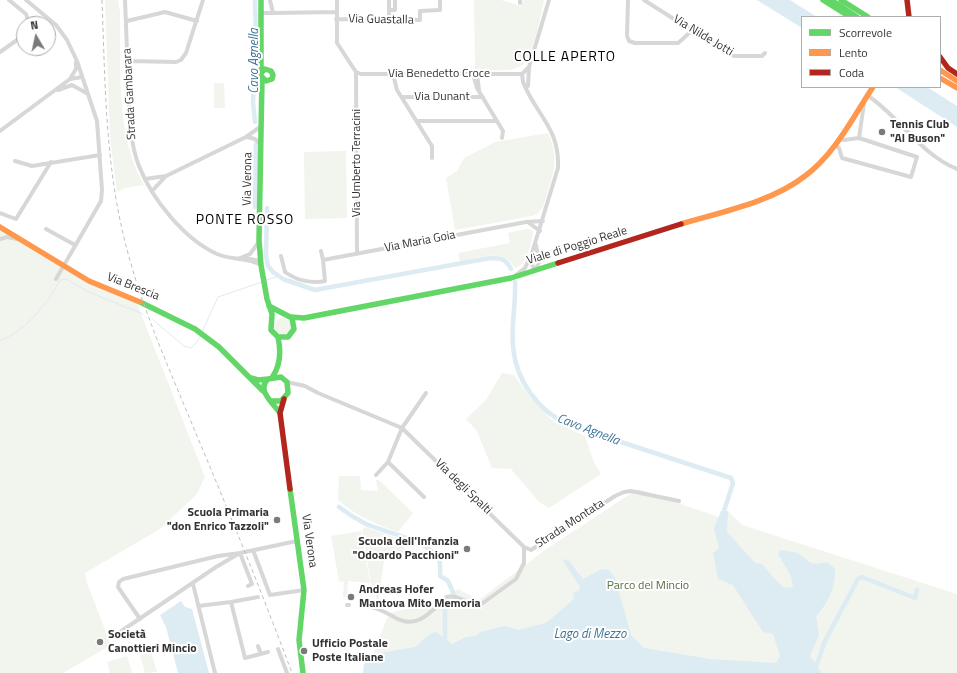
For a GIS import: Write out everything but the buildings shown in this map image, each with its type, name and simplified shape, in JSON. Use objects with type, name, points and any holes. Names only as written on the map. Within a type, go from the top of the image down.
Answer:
[{"type":"main road","name":"Via Verona","points":[[261,0],[261,52],[262,72],[265,80],[261,99],[259,240],[260,263],[272,319]]},
{"type":"main road","points":[[824,0],[848,16]]},
{"type":"main road","points":[[831,0],[856,16]]},
{"type":"main road","points":[[841,0],[866,16]]},
{"type":"main road","points":[[907,0],[908,16]]},
{"type":"main road","name":"Via Verona","points":[[261,52],[264,62],[272,72],[273,77],[265,80]]},
{"type":"main road","points":[[941,58],[948,68],[957,74]]},
{"type":"main road","points":[[262,72],[265,69],[269,69]]},
{"type":"main road","points":[[941,71],[957,81]]},
{"type":"main road","points":[[941,79],[957,88]]},
{"type":"main road","name":"Viale di Poggio Reale","points":[[291,317],[304,318],[511,278],[782,192],[810,173],[836,146],[872,88]]},
{"type":"main road","name":"Via Brescia","points":[[0,228],[23,240],[89,281],[164,312],[197,330],[263,391]]},
{"type":"main road","points":[[269,306],[291,317],[294,327],[291,335],[285,338],[278,337]]},
{"type":"main road","points":[[271,401],[276,402],[284,399],[288,393],[287,382],[282,377],[278,367],[280,348],[278,337],[271,330],[270,326],[272,319],[281,313]]},
{"type":"main road","points":[[280,348],[285,338]]},
{"type":"main road","points":[[278,367],[264,385],[263,391],[267,398],[280,412]]},
{"type":"main road","points":[[250,378],[258,380],[282,377]]},
{"type":"main road","name":"Via Verona","points":[[284,399],[280,412],[304,590],[299,640],[303,673]]},
{"type":"street","points":[[9,0],[27,16]]},
{"type":"street","points":[[26,0],[56,25],[67,40],[77,61],[97,121],[102,190],[101,201],[56,279]]},
{"type":"street","name":"Strada Gambarara","points":[[125,0],[127,20],[130,128],[133,148],[145,179],[152,191],[170,214],[194,240],[220,256],[240,258],[260,263]]},
{"type":"street","points":[[128,61],[176,62],[181,60],[185,54],[203,0]]},
{"type":"street","points":[[270,0],[273,13]]},
{"type":"street","points":[[337,0],[336,19],[338,43],[356,72]]},
{"type":"street","points":[[389,0],[389,20]]},
{"type":"street","points":[[389,10],[395,10],[395,0]]},
{"type":"street","name":"Via Guastalla","points":[[336,19],[420,20],[420,11],[440,10],[440,0]]},
{"type":"street","points":[[528,92],[529,67],[549,0]]},
{"type":"street","points":[[628,0],[627,36],[629,41],[635,43],[678,42],[682,40],[684,35],[683,24]]},
{"type":"street","name":"Via Nilde Jotti","points":[[644,0],[734,56],[762,56],[765,53]]},
{"type":"street","points":[[127,20],[165,12],[197,21]]},
{"type":"street","points":[[261,13],[336,12]]},
{"type":"street","points":[[684,35],[693,31]]},
{"type":"street","points":[[0,52],[16,41]]},
{"type":"street","points":[[0,131],[56,91],[70,79],[76,69],[77,61]]},
{"type":"street","points":[[522,74],[529,67]]},
{"type":"street","name":"Via Benedetto Croce","points":[[356,72],[361,74],[522,74]]},
{"type":"street","name":"Via Umberto Terracini","points":[[356,72],[357,254]]},
{"type":"street","points":[[393,74],[397,90],[432,146],[432,158]]},
{"type":"street","points":[[475,74],[480,92],[503,131],[502,138]]},
{"type":"street","points":[[522,74],[525,75],[528,86]]},
{"type":"street","points":[[511,278],[525,268],[536,245],[557,173],[559,154],[555,138],[528,92],[523,82],[522,74]]},
{"type":"street","points":[[70,79],[83,79]]},
{"type":"street","points":[[56,91],[83,79]]},
{"type":"street","points":[[72,85],[88,94]]},
{"type":"street","name":"Via Dunant","points":[[402,97],[483,97]]},
{"type":"street","points":[[866,97],[893,115],[926,151],[957,169]]},
{"type":"street","name":"Viale di Poggio Reale","points":[[859,138],[866,97]]},
{"type":"street","points":[[417,121],[497,121]]},
{"type":"street","points":[[145,179],[166,176],[246,137],[260,127]]},
{"type":"street","points":[[246,137],[255,139],[260,144]]},
{"type":"street","points":[[836,146],[839,148],[842,158],[911,177],[917,157],[859,138],[844,140],[840,139]]},
{"type":"street","points":[[15,161],[32,166],[100,154]]},
{"type":"street","points":[[0,213],[16,220],[51,162]]},
{"type":"street","points":[[152,191],[166,176]]},
{"type":"street","name":"Via Maria Goia","points":[[323,260],[526,222],[543,221]]},
{"type":"street","points":[[526,222],[534,225],[540,231]]},
{"type":"street","points":[[46,228],[75,246]]},
{"type":"street","points":[[0,238],[7,237],[23,240]]},
{"type":"street","points":[[240,258],[253,251],[259,240]]},
{"type":"street","points":[[535,271],[539,260],[536,245]]},
{"type":"street","points":[[281,256],[285,272],[306,281],[325,281],[326,278],[321,250]]},
{"type":"street","points":[[530,260],[535,271]]},
{"type":"street","points":[[539,260],[552,266]]},
{"type":"street","points":[[294,327],[304,318]]},
{"type":"street","name":"Via degli Spalti","points":[[287,382],[305,386],[318,393],[402,428],[524,547]]},
{"type":"street","points":[[288,393],[299,385]]},
{"type":"street","points":[[376,475],[388,462],[402,428],[426,393]]},
{"type":"street","points":[[388,462],[424,497]]},
{"type":"street","name":"Strada Montata","points":[[365,606],[389,613],[394,617],[407,622],[417,622],[423,619],[447,596],[455,597],[473,605],[480,604],[516,580],[524,563],[524,547],[531,550],[615,496],[631,491],[679,501]]},
{"type":"street","points":[[140,619],[118,587],[119,582],[123,579],[218,556],[297,541]]},
{"type":"street","points":[[253,550],[270,595],[304,590]]},
{"type":"street","points":[[117,634],[216,567],[240,553]]},
{"type":"street","points":[[240,553],[252,584],[248,586]]},
{"type":"street","points":[[193,584],[215,673]]},
{"type":"street","points":[[198,606],[258,597]]},
{"type":"street","points":[[231,602],[245,658],[268,652]]},
{"type":"street","points":[[258,646],[261,654]]},
{"type":"street","points":[[278,650],[287,673]]},
{"type":"green space","points":[[105,0],[118,0],[120,12],[120,79],[124,123],[128,145],[135,166],[144,185],[125,188],[117,192],[110,138]]},
{"type":"green space","points":[[474,0],[501,0],[521,6],[523,0],[544,0],[533,46],[525,62],[521,66],[505,70],[475,69]]},
{"type":"green space","points":[[214,83],[224,83],[225,108],[214,108]]},
{"type":"green space","points":[[548,133],[554,152],[552,179],[543,207],[537,214],[455,230],[446,178],[457,171],[464,158],[495,142]]},
{"type":"green space","points":[[346,151],[347,218],[305,219],[304,152]]},
{"type":"green space","points":[[0,226],[79,275],[136,301],[205,477],[197,494],[160,529],[85,573],[87,583],[111,645],[63,673],[0,673]]},
{"type":"green space","points":[[527,229],[532,230],[533,233],[526,258],[523,263],[515,268],[504,258],[497,256],[483,257],[460,262],[458,253],[510,243],[508,233]]},
{"type":"green space","points":[[283,318],[290,323],[291,326],[286,333],[283,334],[276,329],[275,326],[280,319]]},
{"type":"green space","points":[[502,373],[514,375],[529,396],[554,422],[585,436],[594,463],[601,474],[549,508],[539,502],[511,469],[492,468],[477,431],[466,419],[486,400]]},
{"type":"green space","points":[[339,476],[360,476],[361,490],[378,491],[376,480],[379,480],[413,513],[398,532],[366,519],[352,511],[338,500]]},
{"type":"green space","name":"Parco del Mincio","points":[[638,489],[727,520],[728,511],[742,525],[957,594],[957,673],[366,673],[389,613],[432,603],[458,589],[479,600],[545,550]]},
{"type":"green space","points":[[365,527],[406,541],[401,558],[385,554],[378,603],[376,603],[376,592],[371,585],[362,530]]},
{"type":"green space","points":[[361,531],[370,583],[348,581],[347,597],[343,597],[344,582],[339,581],[331,536]]},
{"type":"green space","points":[[151,652],[157,672],[145,673],[140,655]]},
{"type":"green space","points":[[127,656],[132,673],[110,673],[107,662]]},
{"type":"water","points":[[757,0],[790,0],[815,16],[801,16],[801,27]]},
{"type":"water","points":[[897,88],[929,88],[957,106],[957,127]]},
{"type":"water","name":"Lago di Mezzo","points":[[721,511],[728,511],[727,532],[755,563],[762,564],[777,582],[785,588],[793,587],[791,576],[778,554],[780,550],[797,553],[809,562],[815,564],[827,562],[835,569],[833,588],[828,600],[816,616],[819,635],[810,656],[822,673],[363,673],[364,664],[381,653],[415,647],[430,634],[436,632],[452,644],[466,637],[476,636],[480,632],[505,626],[518,630],[546,623],[574,599],[573,592],[579,591],[580,587],[562,559],[569,561],[583,579],[602,569],[609,570],[615,578],[631,635],[644,648],[710,659],[776,663],[780,656],[773,634],[763,632],[733,585],[718,579],[713,553],[719,548],[714,528]]},
{"type":"water","points":[[181,601],[185,607],[192,609],[209,673],[178,673],[166,627],[160,615]]},
{"type":"waterway","name":"Cavo Agnella","points":[[255,0],[256,39],[253,102],[255,122]]},
{"type":"waterway","name":"Cavo Agnella","points":[[255,207],[256,144]]},
{"type":"waterway","name":"Cavo Agnella","points":[[267,208],[266,256],[268,266],[273,272],[283,279],[315,290],[490,258],[503,260],[511,269]]},
{"type":"waterway","points":[[266,280],[280,276]]},
{"type":"waterway","points":[[0,341],[19,330],[35,316],[49,299],[60,280],[66,279],[91,293],[143,314]]},
{"type":"waterway","points":[[202,332],[218,297],[262,282]]},
{"type":"waterway","name":"Cavo Agnella","points":[[515,282],[513,322],[513,346],[515,359],[524,383],[538,403],[548,412],[569,425],[731,478],[733,483],[724,511]]},
{"type":"waterway","points":[[152,319],[184,346],[191,348],[201,335]]},
{"type":"waterway","points":[[339,507],[366,524],[417,542],[427,547],[434,553],[440,562],[440,576],[448,581],[456,599],[445,606],[445,639]]},
{"type":"waterway","points":[[817,664],[825,641],[858,579],[862,577],[915,598],[917,590]]},
{"type":"railway","points":[[102,0],[105,87],[109,144],[116,201],[129,256],[145,308],[165,360],[246,554],[292,673]]},
{"type":"traffic: fast","points":[[261,0],[261,76],[266,81],[272,79],[273,75],[271,71],[265,69],[262,72]]},
{"type":"traffic: fast","points":[[823,0],[848,16]]},
{"type":"traffic: fast","points":[[831,0],[855,16]]},
{"type":"traffic: fast","points":[[841,0],[866,16]]},
{"type":"traffic: fast","points":[[262,79],[259,240],[261,265],[267,299],[272,314],[271,330],[278,337],[288,337],[294,329],[292,318],[269,306]]},
{"type":"traffic: fast","points":[[291,317],[304,318],[511,278],[558,263]]},
{"type":"traffic: fast","points":[[140,302],[195,329],[219,347],[263,391]]},
{"type":"traffic: fast","points":[[273,376],[278,367],[280,357],[278,337]]},
{"type":"traffic: fast","points":[[271,401],[281,401],[288,393],[287,382],[281,377],[268,379],[264,388],[267,396],[280,413]]},
{"type":"traffic: fast","points":[[251,378],[258,380],[268,379]]},
{"type":"traffic: fast","points":[[290,489],[304,590],[299,640],[303,673]]},
{"type":"traffic: slow","points":[[941,71],[957,81]]},
{"type":"traffic: slow","points":[[941,79],[957,88]]},
{"type":"traffic: slow","points":[[681,224],[762,199],[792,185],[805,176],[816,167],[834,146],[851,123],[872,88]]},
{"type":"traffic: slow","points":[[0,227],[89,281],[140,302]]},
{"type":"traffic: jam","points":[[907,0],[909,16]]},
{"type":"traffic: jam","points":[[941,58],[948,68],[957,74]]},
{"type":"traffic: jam","points":[[558,263],[681,224]]},
{"type":"traffic: jam","points":[[284,399],[280,413],[290,489]]},
{"type":"place","name":"Tennis Club \"Al Buson\"","points":[[882,132]]},
{"type":"place","name":"Scuola Primaria \"don Enrico Tazzoli\"","points":[[277,520]]},
{"type":"place","name":"Scuola dell'Infanzia \"Odoardo Pacchioni\"","points":[[467,549]]},
{"type":"place","name":"Andreas Hofer Mantova Mito Memoria","points":[[351,597]]},
{"type":"place","name":"Società Canottieri Mincio","points":[[100,642]]},
{"type":"place","name":"Ufficio Postale Poste Italiane","points":[[304,651]]},
{"type":"district","name":"COLLE APERTO","points":[[565,58]]},
{"type":"district","name":"PONTE ROSSO","points":[[245,221]]}]
